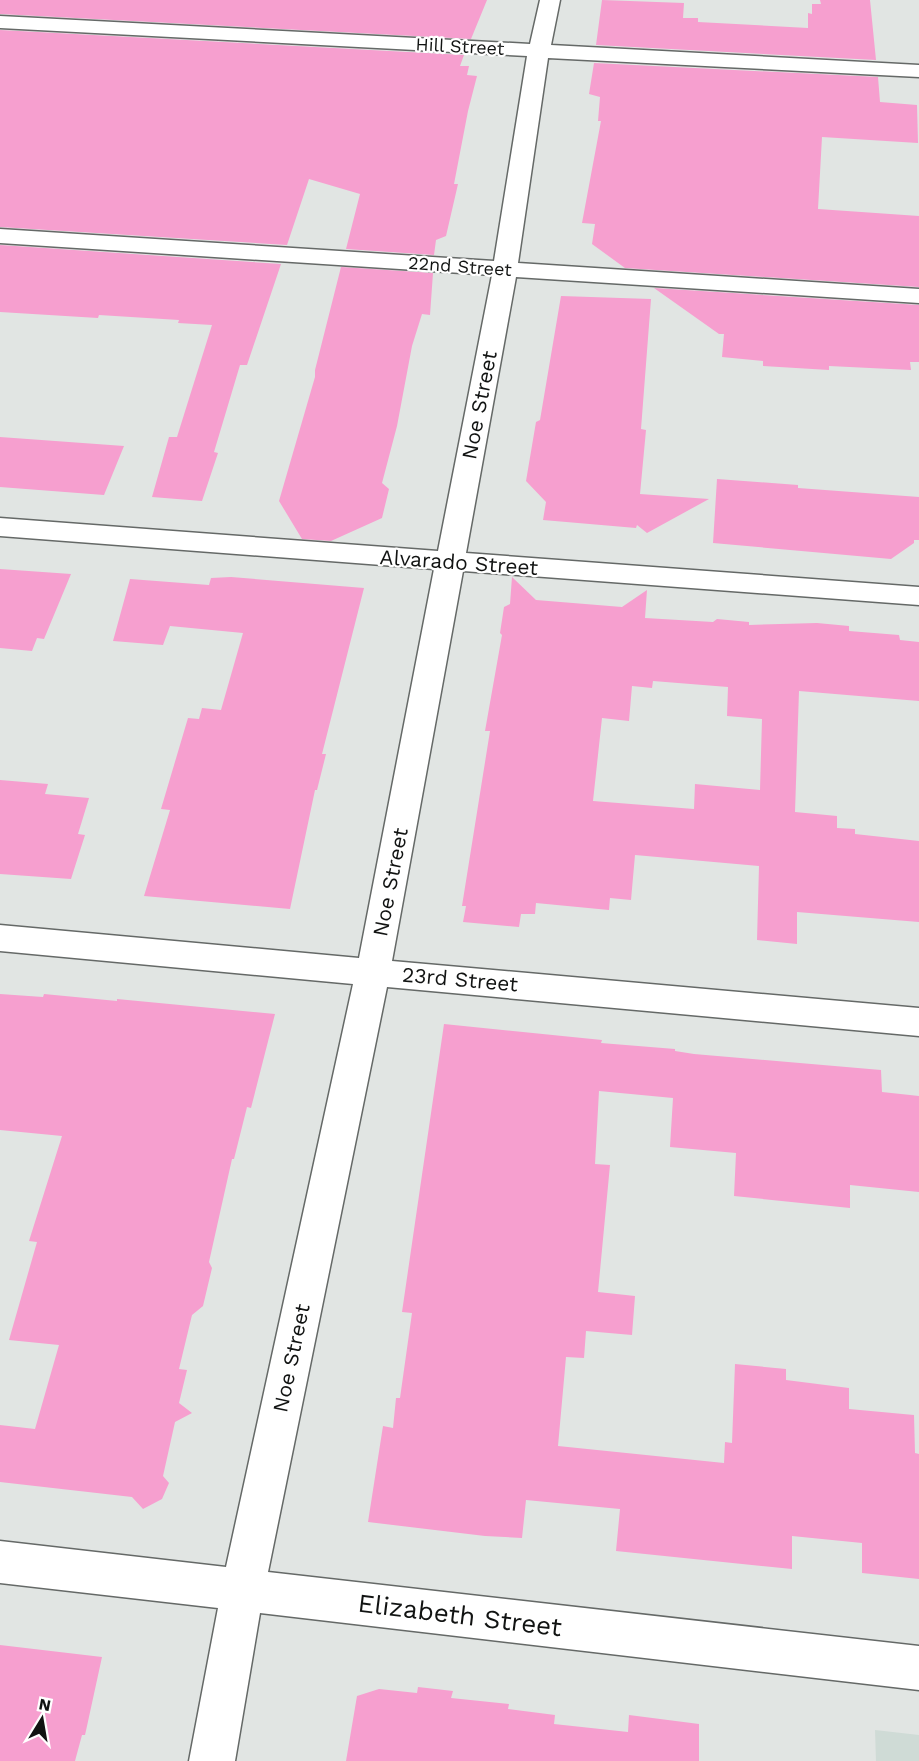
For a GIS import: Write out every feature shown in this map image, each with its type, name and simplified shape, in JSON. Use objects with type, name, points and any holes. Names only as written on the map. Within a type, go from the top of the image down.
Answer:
[{"type":"street","name":"Noe Street","points":[[212,1761],[243,1588],[373,972],[505,268],[539,50],[550,0]]},
{"type":"street","name":"Hill Street","points":[[0,22],[919,71]]},
{"type":"street","name":"22nd Street","points":[[0,236],[919,296]]},
{"type":"street","name":"Alvarado Street","points":[[0,527],[919,596]]},
{"type":"street","name":"23rd Street","points":[[0,938],[919,1022]]},
{"type":"street","name":"Elizabeth Street","points":[[0,1562],[243,1588],[919,1668]]},
{"type":"shaded area","points":[[875,1730],[919,1735],[919,1761],[876,1761]]},
{"type":"building","points":[[0,0],[487,0],[471,39],[0,14]]},
{"type":"building","points":[[602,0],[684,3],[683,18],[698,18],[698,22],[808,28],[808,13],[812,14],[812,4],[821,4],[820,0],[870,0],[876,60],[596,45]]},
{"type":"building","points":[[0,30],[464,55],[460,66],[469,66],[467,75],[477,76],[468,111],[454,184],[458,184],[446,236],[436,240],[434,255],[346,249],[360,194],[309,179],[287,245],[0,227]]},
{"type":"building","points":[[594,63],[878,77],[880,102],[917,105],[918,143],[822,137],[818,209],[919,216],[919,287],[625,268],[592,244],[595,224],[582,223],[601,121],[598,121],[600,97],[589,94]]},
{"type":"building","points":[[0,245],[281,264],[247,365],[240,365],[214,452],[218,453],[202,501],[152,497],[169,437],[177,437],[212,325],[178,323],[179,320],[99,315],[98,318],[0,312]]},
{"type":"building","points":[[341,267],[433,273],[430,315],[422,314],[412,346],[397,426],[382,483],[389,489],[382,518],[331,541],[302,539],[279,501],[315,377]]},
{"type":"building","points":[[654,288],[919,305],[919,362],[910,362],[911,370],[829,366],[829,370],[763,366],[763,361],[722,357],[724,334],[719,334]]},
{"type":"building","points":[[561,296],[651,299],[641,429],[646,430],[640,494],[709,499],[647,533],[637,525],[636,528],[543,520],[546,502],[526,481],[536,422],[540,420]]},
{"type":"building","points":[[0,437],[124,446],[104,495],[0,487]]},
{"type":"building","points":[[717,479],[919,497],[919,540],[914,540],[914,543],[891,559],[713,543]]},
{"type":"building","points":[[0,569],[71,574],[44,639],[37,638],[32,651],[0,648]]},
{"type":"building","points":[[231,577],[364,588],[322,754],[326,754],[317,790],[315,790],[290,909],[144,896],[170,810],[161,809],[188,718],[199,719],[202,708],[221,710],[243,633],[170,626],[163,645],[113,641],[130,579],[209,585],[211,578]]},
{"type":"building","points":[[512,577],[536,600],[622,607],[647,590],[645,618],[713,622],[717,619],[749,622],[749,625],[817,623],[849,626],[849,631],[899,635],[900,640],[919,642],[919,701],[799,691],[795,812],[837,816],[837,828],[855,829],[855,834],[919,841],[919,922],[797,912],[797,944],[757,940],[759,866],[635,855],[631,900],[610,898],[609,910],[536,903],[535,914],[521,914],[519,927],[463,922],[466,906],[462,906],[490,731],[485,731],[502,635],[500,633],[504,607],[510,604]],"holes":[[[653,681],[728,687],[727,716],[762,719],[760,790],[695,784],[694,809],[593,801],[602,718],[629,721],[632,686],[652,688]]]},
{"type":"building","points":[[0,780],[48,784],[45,794],[89,798],[78,834],[85,835],[71,879],[0,874]]},
{"type":"building","points":[[0,994],[43,997],[44,994],[117,1001],[117,999],[275,1014],[251,1108],[247,1107],[234,1159],[232,1159],[209,1262],[212,1268],[203,1306],[192,1315],[179,1369],[187,1370],[179,1403],[192,1413],[175,1422],[163,1476],[169,1483],[162,1499],[143,1509],[132,1497],[0,1482],[0,1425],[35,1429],[59,1345],[9,1340],[37,1242],[29,1241],[62,1136],[0,1130]]},
{"type":"building","points":[[444,1024],[602,1040],[601,1043],[675,1049],[675,1051],[694,1054],[881,1070],[882,1092],[919,1096],[919,1192],[850,1185],[850,1208],[734,1196],[736,1153],[670,1147],[673,1098],[599,1091],[595,1164],[610,1165],[598,1292],[635,1296],[632,1335],[586,1331],[584,1358],[566,1357],[558,1446],[724,1463],[725,1442],[732,1443],[735,1364],[786,1369],[786,1380],[849,1388],[849,1409],[914,1415],[915,1453],[919,1454],[919,1579],[862,1573],[862,1543],[792,1536],[792,1569],[616,1551],[620,1509],[526,1500],[522,1538],[485,1536],[368,1522],[383,1426],[393,1428],[396,1398],[400,1398],[412,1313],[402,1312]]},
{"type":"building","points":[[0,1645],[102,1657],[85,1735],[82,1735],[75,1761],[0,1761]]},
{"type":"building","points":[[418,1687],[453,1691],[451,1698],[509,1704],[508,1709],[555,1715],[554,1724],[628,1732],[629,1715],[699,1724],[699,1761],[346,1761],[357,1696],[379,1689],[417,1693]]}]
